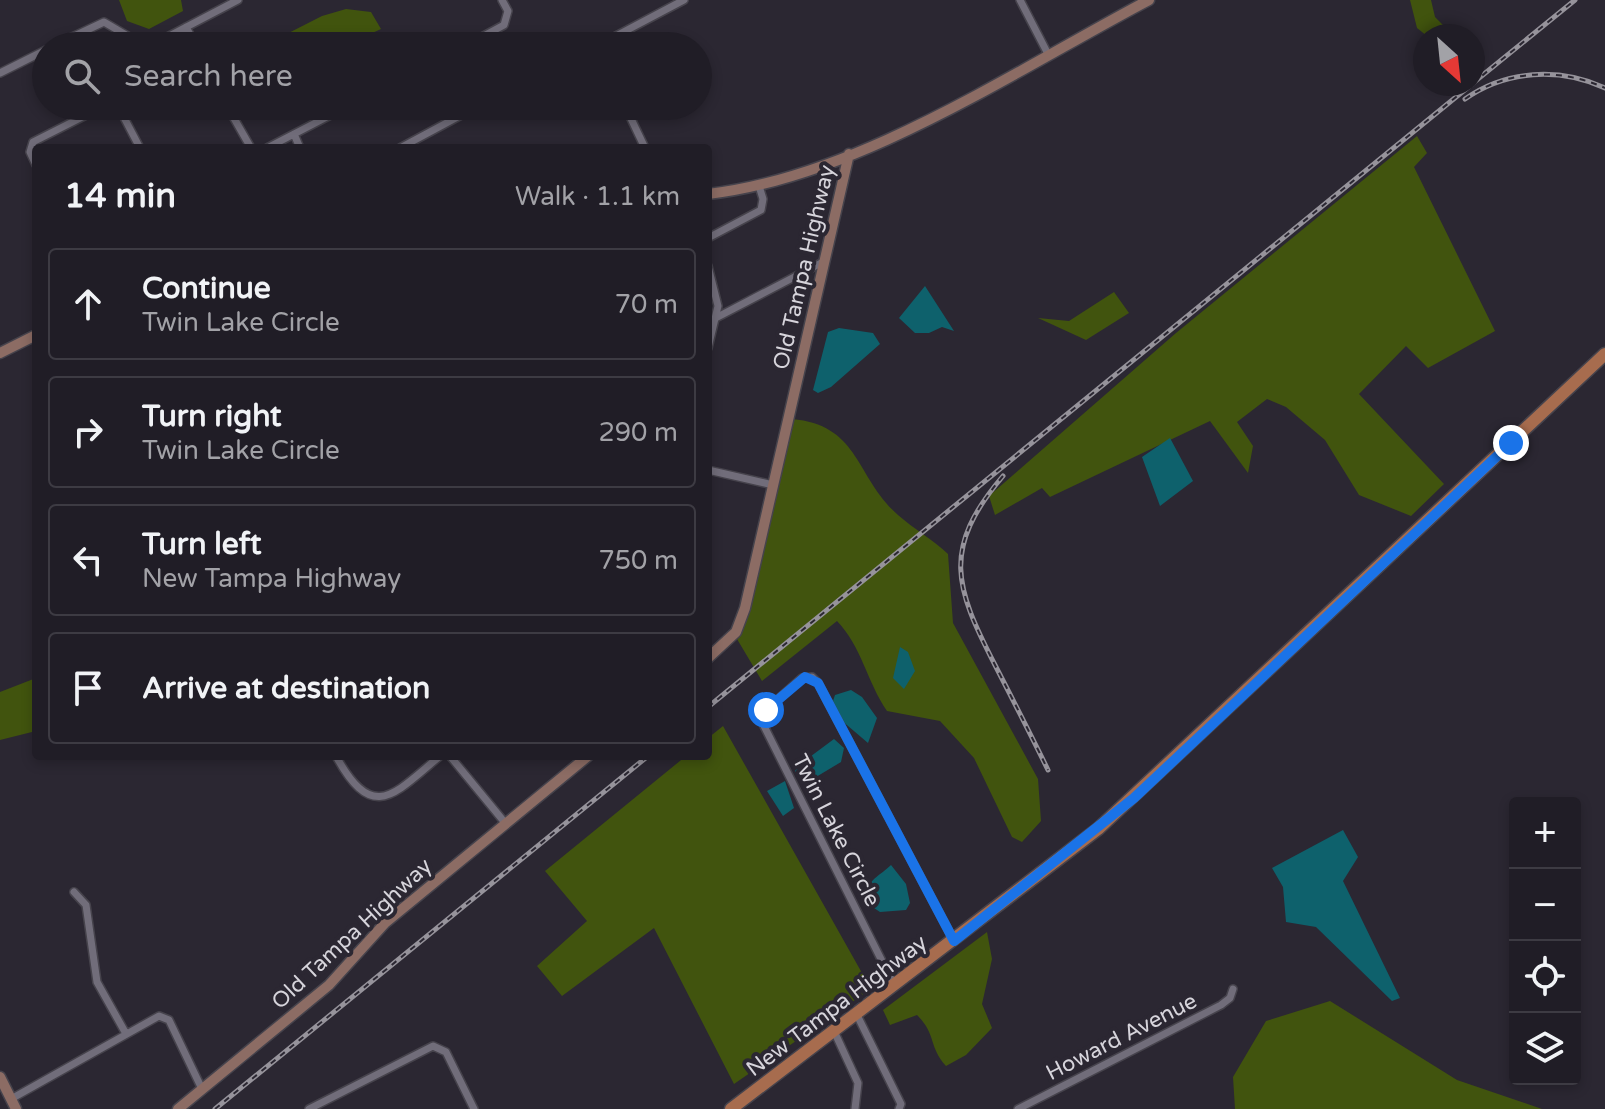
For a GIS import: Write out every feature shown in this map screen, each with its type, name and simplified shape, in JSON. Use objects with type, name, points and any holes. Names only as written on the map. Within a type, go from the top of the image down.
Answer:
[{"type":"main road","name":"Old Tampa Highway","points":[[712,655],[729,640],[741,621],[849,154],[927,119],[1149,0]]},
{"type":"main road","points":[[712,193],[796,176],[849,154]]},
{"type":"main road","points":[[0,353],[32,337]]},
{"type":"main road","name":"New Tampa Highway","points":[[731,1109],[954,941],[1134,798],[1605,354]]},
{"type":"main road","name":"Old Tampa Highway","points":[[178,1109],[329,985],[385,923],[583,760]]},
{"type":"main road","points":[[0,1077],[14,1104]]},
{"type":"street","points":[[175,32],[238,0]]},
{"type":"street","points":[[491,32],[504,25],[508,11],[502,0]]},
{"type":"street","points":[[623,32],[684,0]]},
{"type":"street","points":[[1020,0],[1048,54]]},
{"type":"street","points":[[80,32],[100,22],[120,32]]},
{"type":"street","points":[[186,27],[189,32]]},
{"type":"street","points":[[0,73],[32,57]]},
{"type":"street","points":[[32,144],[76,120]]},
{"type":"street","points":[[125,120],[138,144]]},
{"type":"street","points":[[235,120],[249,144]]},
{"type":"street","points":[[275,144],[321,120]]},
{"type":"street","points":[[407,144],[452,120]]},
{"type":"street","points":[[632,120],[643,144]]},
{"type":"street","points":[[294,134],[298,144]]},
{"type":"street","points":[[712,236],[761,210],[763,199],[759,186]]},
{"type":"street","points":[[712,320],[823,262]]},
{"type":"street","points":[[712,278],[717,292],[712,332]]},
{"type":"street","points":[[712,471],[773,485]]},
{"type":"street","name":"Twin Lake Circle","points":[[894,985],[764,726],[766,710],[802,678],[812,677],[818,683],[954,941]]},
{"type":"street","points":[[338,760],[353,786],[376,797],[393,794],[435,760]]},
{"type":"street","points":[[453,760],[506,824]]},
{"type":"street","points":[[74,892],[86,905],[97,982],[125,1032]]},
{"type":"street","name":"Howard Avenue","points":[[1018,1109],[1221,1005],[1230,998],[1233,989]]},
{"type":"street","points":[[856,1013],[901,1104],[899,1109]]},
{"type":"street","points":[[14,1104],[153,1017],[169,1020],[202,1089]]},
{"type":"street","points":[[834,1031],[860,1087],[855,1109]]},
{"type":"street","points":[[309,1109],[433,1046],[442,1049],[474,1109]]},
{"type":"green space","points":[[119,0],[181,0],[183,11],[149,29],[127,21]]},
{"type":"green space","points":[[1410,0],[1431,0],[1435,17],[1442,24],[1416,24]]},
{"type":"green space","points":[[346,9],[371,12],[381,29],[374,32],[291,32],[322,16]]},
{"type":"green space","points":[[1417,136],[1427,153],[1414,167],[1495,331],[1428,368],[1406,346],[1359,394],[1444,484],[1411,516],[1359,495],[1325,440],[1286,407],[1267,399],[1237,422],[1253,446],[1248,473],[1210,421],[1050,497],[1042,488],[995,515],[989,496],[1176,333]]},
{"type":"green space","points":[[1114,292],[1129,313],[1086,340],[1038,318],[1069,321]]},
{"type":"green space","points":[[792,419],[814,423],[844,442],[884,500],[898,515],[948,554],[953,623],[1038,779],[1041,821],[1022,842],[1012,837],[974,758],[940,721],[887,711],[853,642],[837,621],[762,681],[737,639]]},
{"type":"green space","points":[[32,680],[32,732],[0,740],[0,692]]},
{"type":"green space","points":[[723,726],[871,989],[734,1084],[654,928],[562,996],[537,966],[587,921],[545,871],[681,760],[712,760],[712,735]]},
{"type":"green space","points":[[987,932],[992,959],[982,1004],[992,1028],[966,1055],[946,1066],[917,1015],[890,1025],[883,1010]]},
{"type":"green space","points":[[1330,1001],[1457,1080],[1542,1109],[1235,1109],[1233,1077],[1266,1021]]},
{"type":"water","points":[[925,286],[954,331],[942,327],[929,333],[915,333],[899,318]]},
{"type":"water","points":[[839,328],[873,333],[880,344],[831,387],[818,393],[813,390],[828,332]]},
{"type":"water","points":[[1170,438],[1193,481],[1160,506],[1142,457]]},
{"type":"water","points":[[900,647],[908,652],[915,671],[904,689],[893,678]]},
{"type":"water","points":[[851,690],[862,697],[877,718],[868,743],[841,720],[833,701],[835,695]]},
{"type":"water","points":[[834,739],[844,748],[841,762],[806,783],[795,771]]},
{"type":"water","points":[[785,781],[794,808],[783,816],[767,791]]},
{"type":"water","points":[[1343,830],[1358,857],[1343,881],[1400,998],[1392,1001],[1316,927],[1286,922],[1283,887],[1272,868]]},
{"type":"water","points":[[891,865],[906,884],[910,903],[906,910],[880,912],[868,904],[867,890],[872,881]]},
{"type":"railway","points":[[1485,73],[1575,0]]},
{"type":"railway","points":[[1465,99],[1498,82],[1533,75],[1569,77],[1605,88]]},
{"type":"railway","points":[[712,704],[1457,96]]},
{"type":"railway","points":[[1003,476],[970,525],[963,547],[961,569],[964,590],[981,637],[1048,770]]},
{"type":"railway","points":[[215,1109],[643,760]]},
{"type":"route","points":[[766,710],[805,677],[812,677],[818,683],[954,941],[1134,798],[1511,443]]}]
